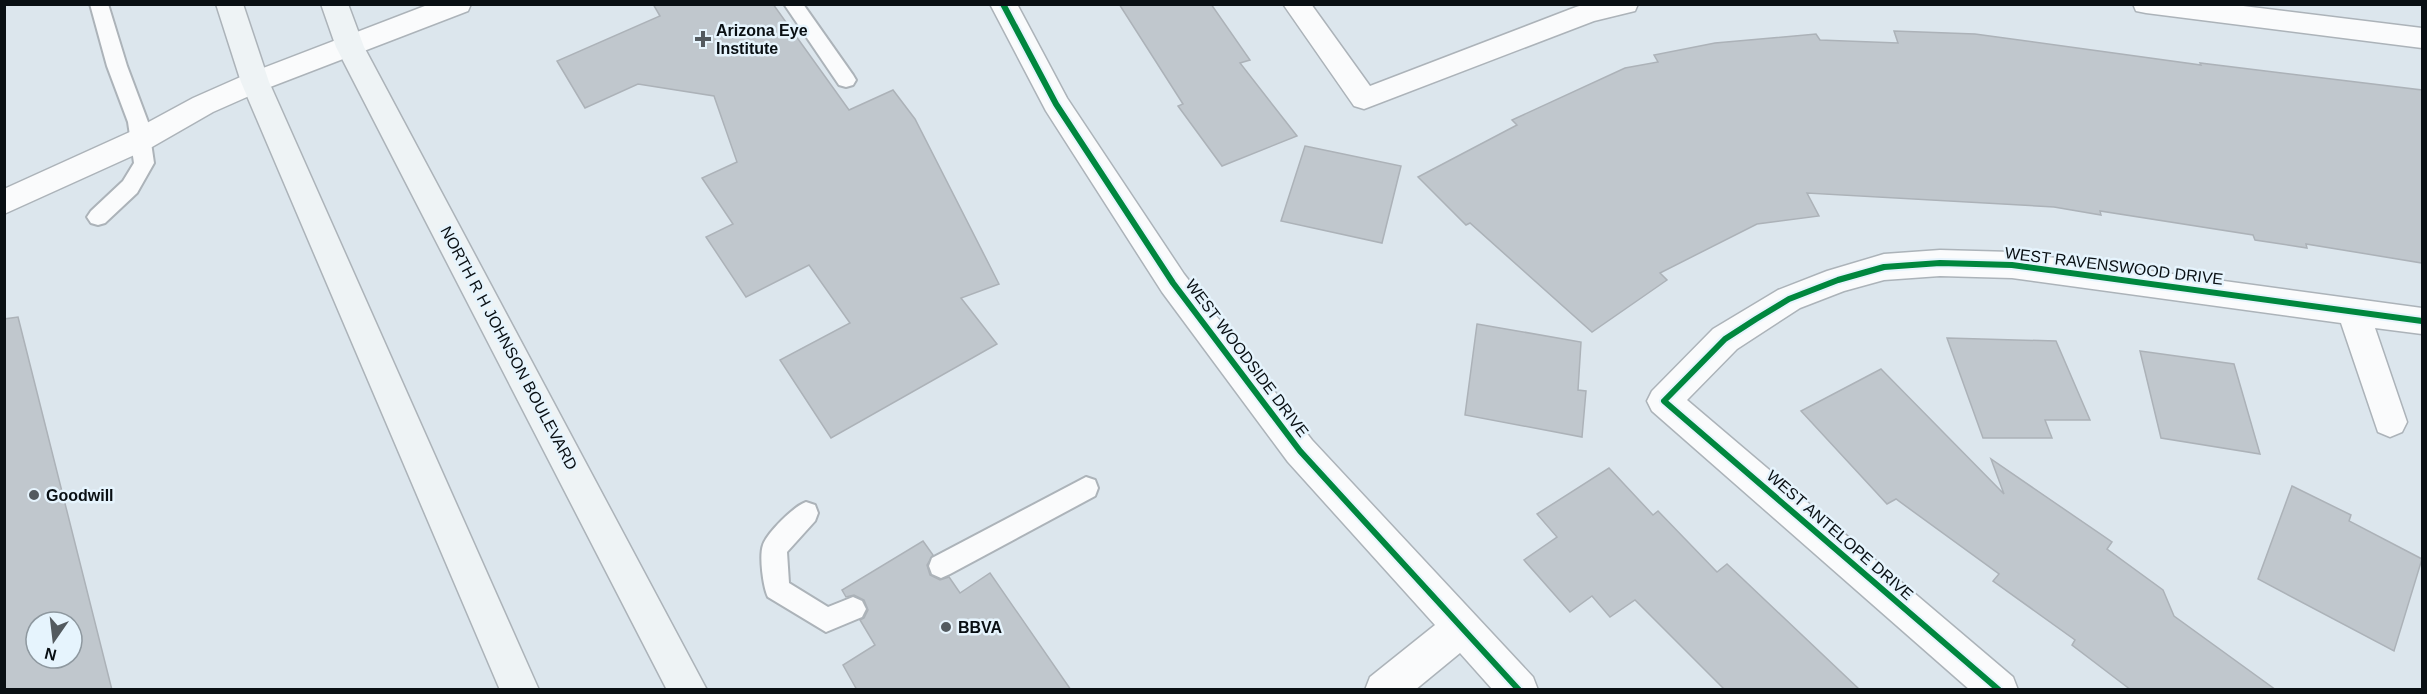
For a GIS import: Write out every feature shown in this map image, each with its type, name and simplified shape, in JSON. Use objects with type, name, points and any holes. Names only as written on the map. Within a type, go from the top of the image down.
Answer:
[{"type":"main road","points":[[229,4],[255,82],[520,690]]},
{"type":"main road","name":"NORTH R H JOHNSON BOULEVARD","points":[[334,4],[350,47],[688,690]]},
{"type":"street","points":[[4,177],[140,131],[255,82],[458,4]]},
{"type":"street","name":"WEST WOODSIDE DRIVE","points":[[1004,4],[1056,104],[1173,283],[1300,451],[1519,690]]},
{"type":"street","points":[[1296,4],[1364,99],[1586,14],[1625,4]]},
{"type":"street","points":[[2146,4],[2422,38]]},
{"type":"street","points":[[4,202],[140,131]]},
{"type":"street","name":"WEST RAVENSWOOD DRIVE","points":[[1664,401],[1725,339],[1756,319],[1789,299],[1838,280],[1884,267],[1940,263],[2012,265],[2422,321]]},
{"type":"street","points":[[2353,311],[2390,422]]},
{"type":"street","name":"WEST ANTELOPE DRIVE","points":[[1664,401],[1999,690]]},
{"type":"street","points":[[1384,690],[1461,628]]},
{"type":"lane","points":[[98,217],[130,187],[144,163],[140,131],[117,66],[99,4]]},
{"type":"lane","points":[[793,4],[846,80]]},
{"type":"lane","points":[[941,566],[1086,488]]},
{"type":"lane","points":[[806,513],[774,548],[777,589],[826,620],[853,609]]},
{"type":"building","points":[[653,4],[773,4],[849,110],[893,90],[915,119],[999,284],[961,298],[997,344],[831,438],[780,360],[850,323],[809,265],[746,297],[706,237],[733,224],[702,178],[737,162],[714,96],[638,84],[585,108],[557,61],[660,16]]},
{"type":"building","points":[[1119,4],[1211,4],[1250,60],[1240,63],[1297,136],[1222,166],[1178,106],[1183,104]]},
{"type":"building","points":[[1894,31],[1975,34],[2201,65],[2200,63],[2422,90],[2422,263],[2306,244],[2307,248],[2255,240],[2253,235],[2100,211],[2101,215],[2054,207],[1807,193],[1819,216],[1757,224],[1660,273],[1667,280],[1592,332],[1470,223],[1466,225],[1418,177],[1517,125],[1512,120],[1625,68],[1658,62],[1654,55],[1715,43],[1816,34],[1820,40],[1898,43]]},
{"type":"building","points":[[1305,146],[1401,166],[1382,243],[1281,221]]},
{"type":"building","name":"Goodwill","points":[[18,317],[112,690],[4,690],[4,319]]},
{"type":"building","points":[[1477,324],[1581,342],[1578,390],[1586,391],[1582,437],[1465,415]]},
{"type":"building","points":[[1947,338],[2056,341],[2090,420],[2045,420],[2052,438],[1983,438]]},
{"type":"building","points":[[2140,351],[2234,364],[2260,454],[2161,438]]},
{"type":"building","points":[[1881,369],[2004,494],[1991,459],[2112,542],[2107,549],[2163,590],[2174,616],[2276,690],[2131,690],[2072,645],[2075,640],[1993,581],[1999,574],[1896,499],[1887,504],[1801,411]]},
{"type":"building","points":[[1609,468],[1653,515],[1658,511],[1717,572],[1727,564],[1860,690],[1725,690],[1635,600],[1610,617],[1592,596],[1570,612],[1524,560],[1557,537],[1537,514]]},
{"type":"building","points":[[2292,486],[2351,515],[2349,521],[2422,559],[2394,651],[2258,579]]},
{"type":"building","name":"BBVA","points":[[923,541],[933,555],[927,565],[930,575],[940,580],[949,577],[960,593],[990,573],[1071,690],[857,690],[843,665],[875,645],[860,620],[864,618],[868,610],[864,600],[854,595],[846,597],[842,590]]},
{"type":"cycle path","points":[[1003,4],[1056,104],[1173,283],[1300,451],[1519,690]]},
{"type":"cycle path","points":[[1999,690],[1664,401],[1725,339],[1789,299],[1838,280],[1884,267],[1940,263],[2012,265],[2422,321]]},
{"type":"place","name":"Arizona Eye Institute","points":[[703,39]]},
{"type":"place","name":"Goodwill","points":[[34,495]]},
{"type":"place","name":"BBVA","points":[[946,627]]}]
